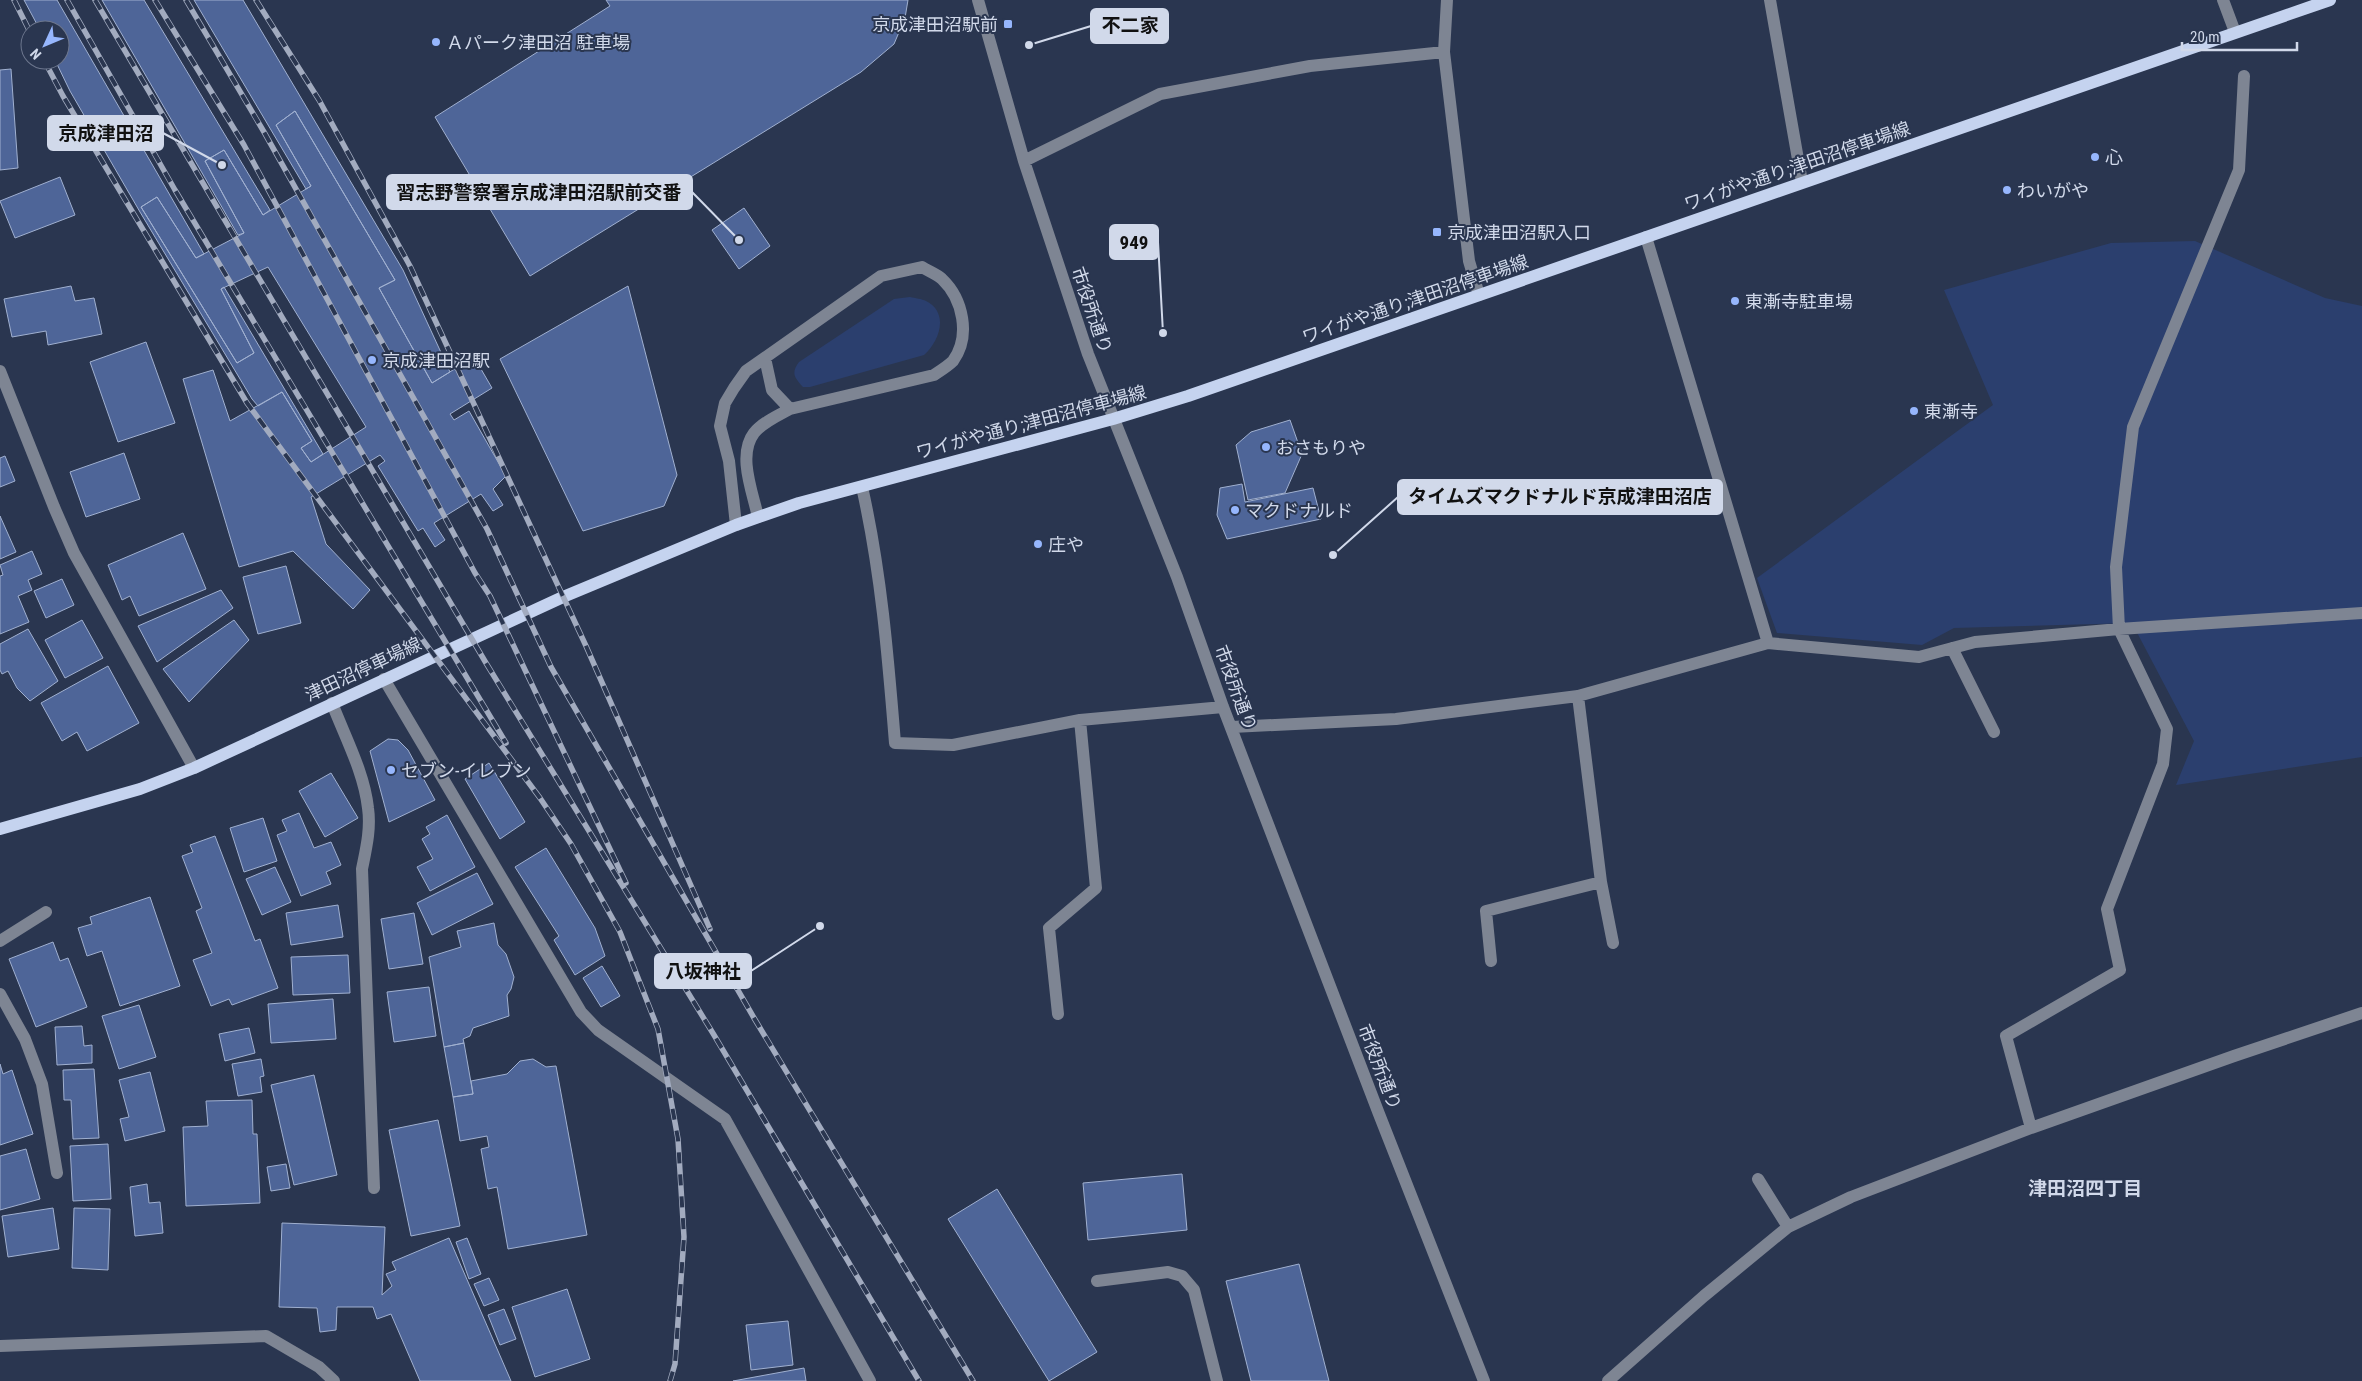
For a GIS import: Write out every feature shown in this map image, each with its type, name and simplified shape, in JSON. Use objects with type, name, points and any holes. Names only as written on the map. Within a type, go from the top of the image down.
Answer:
[{"type":"main road","name":"ワイがや通り;津田沼停車場線","points":[[758,517],[799,503],[1113,419],[1188,396],[2330,0]]},
{"type":"main road","name":"津田沼停車場線","points":[[0,829],[140,789],[194,768],[563,597],[758,517]]},
{"type":"street","name":"市役所通り","points":[[978,0],[1024,161],[1088,354],[1177,577],[1223,707],[1484,1381]]},
{"type":"street","points":[[1447,0],[1444,52],[1469,261],[1479,295]]},
{"type":"street","points":[[1770,0],[1802,182]]},
{"type":"street","points":[[2223,0],[2235,32]]},
{"type":"street","points":[[1024,161],[1160,94],[1310,66],[1444,52]]},
{"type":"street","points":[[2031,1128],[2006,1036],[2120,970],[2107,909],[2163,764],[2166,729],[2119,629],[2116,567],[2133,427],[2239,170],[2244,76]]},
{"type":"street","points":[[1646,237],[1768,643]]},
{"type":"street","points":[[736,525],[728,461],[720,426],[725,403],[746,371],[881,276],[922,268],[941,278],[956,297],[964,320],[960,344],[952,361],[934,375],[790,409],[772,418],[754,433],[746,450],[748,475],[758,517]]},
{"type":"street","points":[[765,358],[772,390],[790,409]]},
{"type":"street","points":[[0,371],[4,394],[74,552],[194,768]]},
{"type":"street","points":[[862,486],[872,532],[886,629],[895,743],[953,745],[1080,720],[1223,707]]},
{"type":"street","points":[[1232,727],[1396,719],[1578,696],[1768,643],[1918,657],[1975,642],[2119,629],[2362,613]]},
{"type":"street","points":[[1952,648],[1994,732]]},
{"type":"street","points":[[384,679],[581,1012],[598,1030],[724,1119],[870,1381]]},
{"type":"street","points":[[1578,696],[1600,882],[1613,943]]},
{"type":"street","points":[[332,703],[362,778],[368,808],[369,838],[362,869],[374,1188]]},
{"type":"street","points":[[1058,1014],[1049,928],[1096,888],[1080,720]]},
{"type":"street","points":[[1491,961],[1486,911],[1600,882]]},
{"type":"street","points":[[0,941],[46,912]]},
{"type":"street","points":[[0,994],[25,1039],[42,1084],[58,1173]]},
{"type":"street","points":[[1608,1381],[1704,1296],[1788,1227],[1851,1197],[2031,1128],[2362,1013]]},
{"type":"street","points":[[1758,1179],[1788,1227]]},
{"type":"street","points":[[1097,1281],[1168,1272],[1182,1276],[1194,1290],[1216,1381]]},
{"type":"street","points":[[0,1346],[266,1336],[319,1367],[334,1381]]},
{"type":"shaded area","points":[[2195,241],[2325,298],[2362,306],[2362,757],[2176,785],[2194,741],[2132,623],[1954,628],[1922,645],[1777,633],[1757,578],[1993,405],[1944,290],[2111,243]]},
{"type":"shaded area","points":[[910,297],[924,300],[933,306],[940,320],[938,335],[924,355],[810,387],[803,387],[797,380],[794,372],[799,362],[894,299]]},
{"type":"building","points":[[24,0],[57,0],[69,20],[35,20]]},
{"type":"building","points":[[102,0],[144,0],[270,210],[263,215],[224,150],[205,161],[244,233],[238,235]]},
{"type":"building","points":[[194,0],[243,0],[403,270],[450,372],[432,383],[379,288],[395,280],[295,111],[276,125],[311,186],[306,189]]},
{"type":"building","points":[[606,0],[908,0],[905,18],[894,44],[861,72],[530,276],[435,117],[610,6]]},
{"type":"building","points":[[70,22],[204,254],[196,258],[157,197],[141,207],[237,363],[254,353],[221,289],[224,287],[323,454],[311,462],[301,448],[312,441],[282,392],[258,406],[252,399],[70,91],[60,70],[70,70]]},
{"type":"building","points":[[11,69],[18,168],[0,170],[0,70]]},
{"type":"building","name":"京成津田沼駅","points":[[295,111],[395,280],[379,288],[432,383],[474,357],[492,388],[450,414],[454,420],[469,411],[506,476],[493,489],[503,505],[493,511],[481,494],[434,523],[445,540],[435,547],[423,528],[418,531],[378,466],[385,461],[380,455],[311,497],[326,544],[370,590],[353,609],[293,551],[239,567],[183,379],[213,370],[230,421],[282,392],[312,441],[301,448],[311,462],[366,427],[268,267],[221,289],[254,353],[237,363],[141,207],[157,197],[196,258],[244,233],[205,161],[224,150],[263,215],[311,186],[276,125]]},
{"type":"building","points":[[60,177],[75,215],[15,238],[0,201]]},
{"type":"building","points":[[744,208],[770,246],[739,269],[712,230]]},
{"type":"building","points":[[71,286],[75,301],[94,298],[102,334],[48,345],[46,331],[12,337],[4,299]]},
{"type":"building","points":[[628,286],[677,475],[664,506],[583,531],[500,359]]},
{"type":"building","points":[[146,342],[175,423],[118,442],[90,362]]},
{"type":"building","points":[[1290,420],[1302,454],[1285,493],[1248,500],[1236,445],[1251,432]]},
{"type":"building","points":[[124,453],[140,499],[86,517],[70,472]]},
{"type":"building","points":[[5,456],[15,481],[0,487],[0,458]]},
{"type":"building","points":[[1242,484],[1245,502],[1313,488],[1321,519],[1227,539],[1217,515],[1220,488]]},
{"type":"building","points":[[0,516],[16,552],[0,559]]},
{"type":"building","points":[[183,533],[206,589],[139,616],[130,596],[122,600],[108,565]]},
{"type":"building","points":[[32,551],[42,574],[28,580],[32,590],[18,596],[29,622],[0,634],[0,576],[3,575],[0,565]]},
{"type":"building","points":[[286,566],[301,623],[258,634],[243,577]]},
{"type":"building","points":[[62,579],[74,605],[46,618],[34,591]]},
{"type":"building","points":[[221,590],[233,608],[157,662],[138,626]]},
{"type":"building","points":[[82,620],[103,658],[65,678],[45,640]]},
{"type":"building","points":[[234,620],[249,640],[189,702],[163,669]]},
{"type":"building","points":[[28,629],[58,681],[30,701],[17,688],[8,671],[2,674],[0,670],[0,644]]},
{"type":"building","points":[[108,666],[139,723],[87,751],[77,732],[62,741],[41,703]]},
{"type":"building","points":[[388,739],[398,740],[408,750],[435,800],[389,822],[370,751]]},
{"type":"building","points":[[489,763],[525,822],[500,839],[465,779]]},
{"type":"building","points":[[331,773],[358,818],[325,837],[299,791]]},
{"type":"building","points":[[299,813],[314,848],[331,842],[341,865],[326,872],[331,884],[301,896],[277,835],[287,831],[282,820]]},
{"type":"building","points":[[447,815],[475,867],[430,891],[417,867],[433,859],[422,839],[430,834],[426,827]]},
{"type":"building","points":[[263,818],[277,861],[244,872],[230,828]]},
{"type":"building","points":[[215,836],[255,941],[260,939],[278,988],[232,1005],[229,999],[211,1006],[193,960],[212,953],[196,911],[202,908],[182,856],[193,852],[190,845]]},
{"type":"building","points":[[546,848],[595,928],[605,956],[575,975],[554,940],[559,936],[515,867]]},
{"type":"building","points":[[275,867],[291,902],[262,915],[246,879]]},
{"type":"building","points":[[477,873],[493,904],[432,935],[417,903]]},
{"type":"building","points":[[150,897],[180,986],[120,1006],[102,951],[87,956],[78,928],[92,924],[90,917]]},
{"type":"building","points":[[338,905],[343,937],[291,945],[286,913]]},
{"type":"building","points":[[414,913],[423,964],[389,969],[381,919]]},
{"type":"building","points":[[494,923],[498,945],[506,954],[514,977],[511,989],[507,995],[509,1016],[473,1028],[470,1036],[463,1039],[464,1043],[444,1047],[429,957],[461,947],[457,931]]},
{"type":"building","points":[[53,942],[60,961],[68,958],[87,1007],[36,1027],[9,959]]},
{"type":"building","points":[[348,955],[350,993],[293,995],[291,957]]},
{"type":"building","points":[[602,966],[620,996],[601,1007],[583,978]]},
{"type":"building","points":[[429,987],[436,1036],[394,1042],[387,992]]},
{"type":"building","points":[[333,999],[336,1039],[271,1043],[268,1004]]},
{"type":"building","points":[[139,1005],[156,1057],[119,1069],[102,1016]]},
{"type":"building","points":[[82,1026],[84,1046],[92,1045],[92,1063],[57,1065],[55,1027]]},
{"type":"building","points":[[249,1028],[255,1053],[225,1061],[219,1034]]},
{"type":"building","points":[[464,1043],[473,1094],[453,1097],[444,1047]]},
{"type":"building","points":[[261,1059],[264,1076],[260,1077],[262,1092],[238,1096],[232,1064]]},
{"type":"building","points":[[533,1059],[546,1067],[556,1066],[587,1235],[508,1249],[497,1187],[488,1189],[481,1149],[489,1147],[487,1136],[460,1141],[453,1097],[473,1094],[471,1081],[507,1074],[520,1061]]},
{"type":"building","points":[[0,1064],[3,1074],[12,1070],[33,1134],[0,1145]]},
{"type":"building","points":[[94,1069],[99,1138],[73,1139],[71,1100],[64,1100],[63,1070]]},
{"type":"building","points":[[150,1072],[165,1131],[125,1141],[120,1119],[129,1117],[119,1080]]},
{"type":"building","points":[[314,1075],[337,1175],[294,1185],[271,1085]]},
{"type":"building","points":[[252,1100],[253,1134],[257,1134],[260,1203],[186,1206],[183,1127],[208,1126],[206,1101]]},
{"type":"building","points":[[438,1120],[460,1226],[411,1236],[389,1130]]},
{"type":"building","points":[[108,1144],[111,1199],[73,1201],[70,1146]]},
{"type":"building","points":[[26,1149],[40,1199],[0,1210],[0,1156]]},
{"type":"building","points":[[286,1164],[290,1188],[271,1191],[267,1167]]},
{"type":"building","points":[[1182,1174],[1187,1230],[1088,1240],[1083,1183]]},
{"type":"building","points":[[147,1184],[149,1203],[160,1202],[163,1233],[135,1236],[130,1187]]},
{"type":"building","points":[[997,1189],[1097,1352],[1049,1381],[948,1219]]},
{"type":"building","points":[[53,1208],[59,1249],[8,1257],[2,1216]]},
{"type":"building","points":[[74,1208],[110,1209],[108,1270],[72,1268]]},
{"type":"building","points":[[282,1223],[385,1227],[382,1295],[392,1286],[386,1274],[396,1270],[392,1262],[449,1238],[511,1381],[420,1381],[391,1314],[377,1319],[373,1307],[337,1307],[336,1330],[320,1332],[317,1308],[279,1307]]},
{"type":"building","points":[[467,1238],[481,1274],[469,1279],[456,1242]]},
{"type":"building","points":[[1299,1264],[1329,1381],[1251,1381],[1226,1281]]},
{"type":"building","points":[[489,1278],[499,1300],[484,1306],[474,1284]]},
{"type":"building","points":[[567,1289],[590,1359],[535,1377],[512,1307]]},
{"type":"building","points":[[504,1309],[516,1339],[500,1345],[488,1315]]},
{"type":"building","points":[[788,1321],[793,1365],[751,1370],[746,1325]]},
{"type":"building","points":[[804,1368],[806,1381],[733,1381]]},
{"type":"railway","points":[[14,0],[24,20]]},
{"type":"railway","points":[[67,0],[175,190],[506,743]]},
{"type":"railway","points":[[95,0],[486,663],[714,1035],[919,1381]]},
{"type":"railway","points":[[155,0],[244,145],[475,573],[490,596],[626,883]]},
{"type":"railway","points":[[186,0],[264,132],[487,529],[551,667],[754,1018],[973,1381]]},
{"type":"railway","points":[[256,0],[319,100],[410,266],[586,646],[710,929]]},
{"type":"railway","points":[[49,70],[247,403],[540,798],[571,844],[620,932],[658,1029],[678,1139],[684,1237],[675,1364],[670,1381]]},
{"type":"place","name":"京成津田沼駅前","points":[[1008,24]]},
{"type":"place","name":"Ａパーク津田沼 駐車場","points":[[436,42]]},
{"type":"place","name":"不二家","points":[[1029,45]]},
{"type":"place","name":"心","points":[[2095,157]]},
{"type":"place","name":"京成津田沼","points":[[222,165]]},
{"type":"place","name":"わいがや","points":[[2007,190]]},
{"type":"place","name":"京成津田沼駅入口","points":[[1437,232]]},
{"type":"place","name":"習志野警察署京成津田沼駅前交番","points":[[739,240]]},
{"type":"place","name":"東漸寺駐車場","points":[[1735,301]]},
{"type":"place","name":"949","points":[[1163,333]]},
{"type":"place","name":"京成津田沼駅","points":[[372,360]]},
{"type":"place","name":"東漸寺","points":[[1914,411]]},
{"type":"place","name":"おさもりや","points":[[1266,447]]},
{"type":"place","name":"マクドナルド","points":[[1235,510]]},
{"type":"place","name":"庄や","points":[[1038,544]]},
{"type":"place","name":"タイムズマクドナルド京成津田沼店","points":[[1333,555]]},
{"type":"place","name":"セブン-イレブン","points":[[391,770]]},
{"type":"place","name":"八坂神社","points":[[820,926]]},
{"type":"district","name":"津田沼四丁目","points":[[2085,1188]]}]
